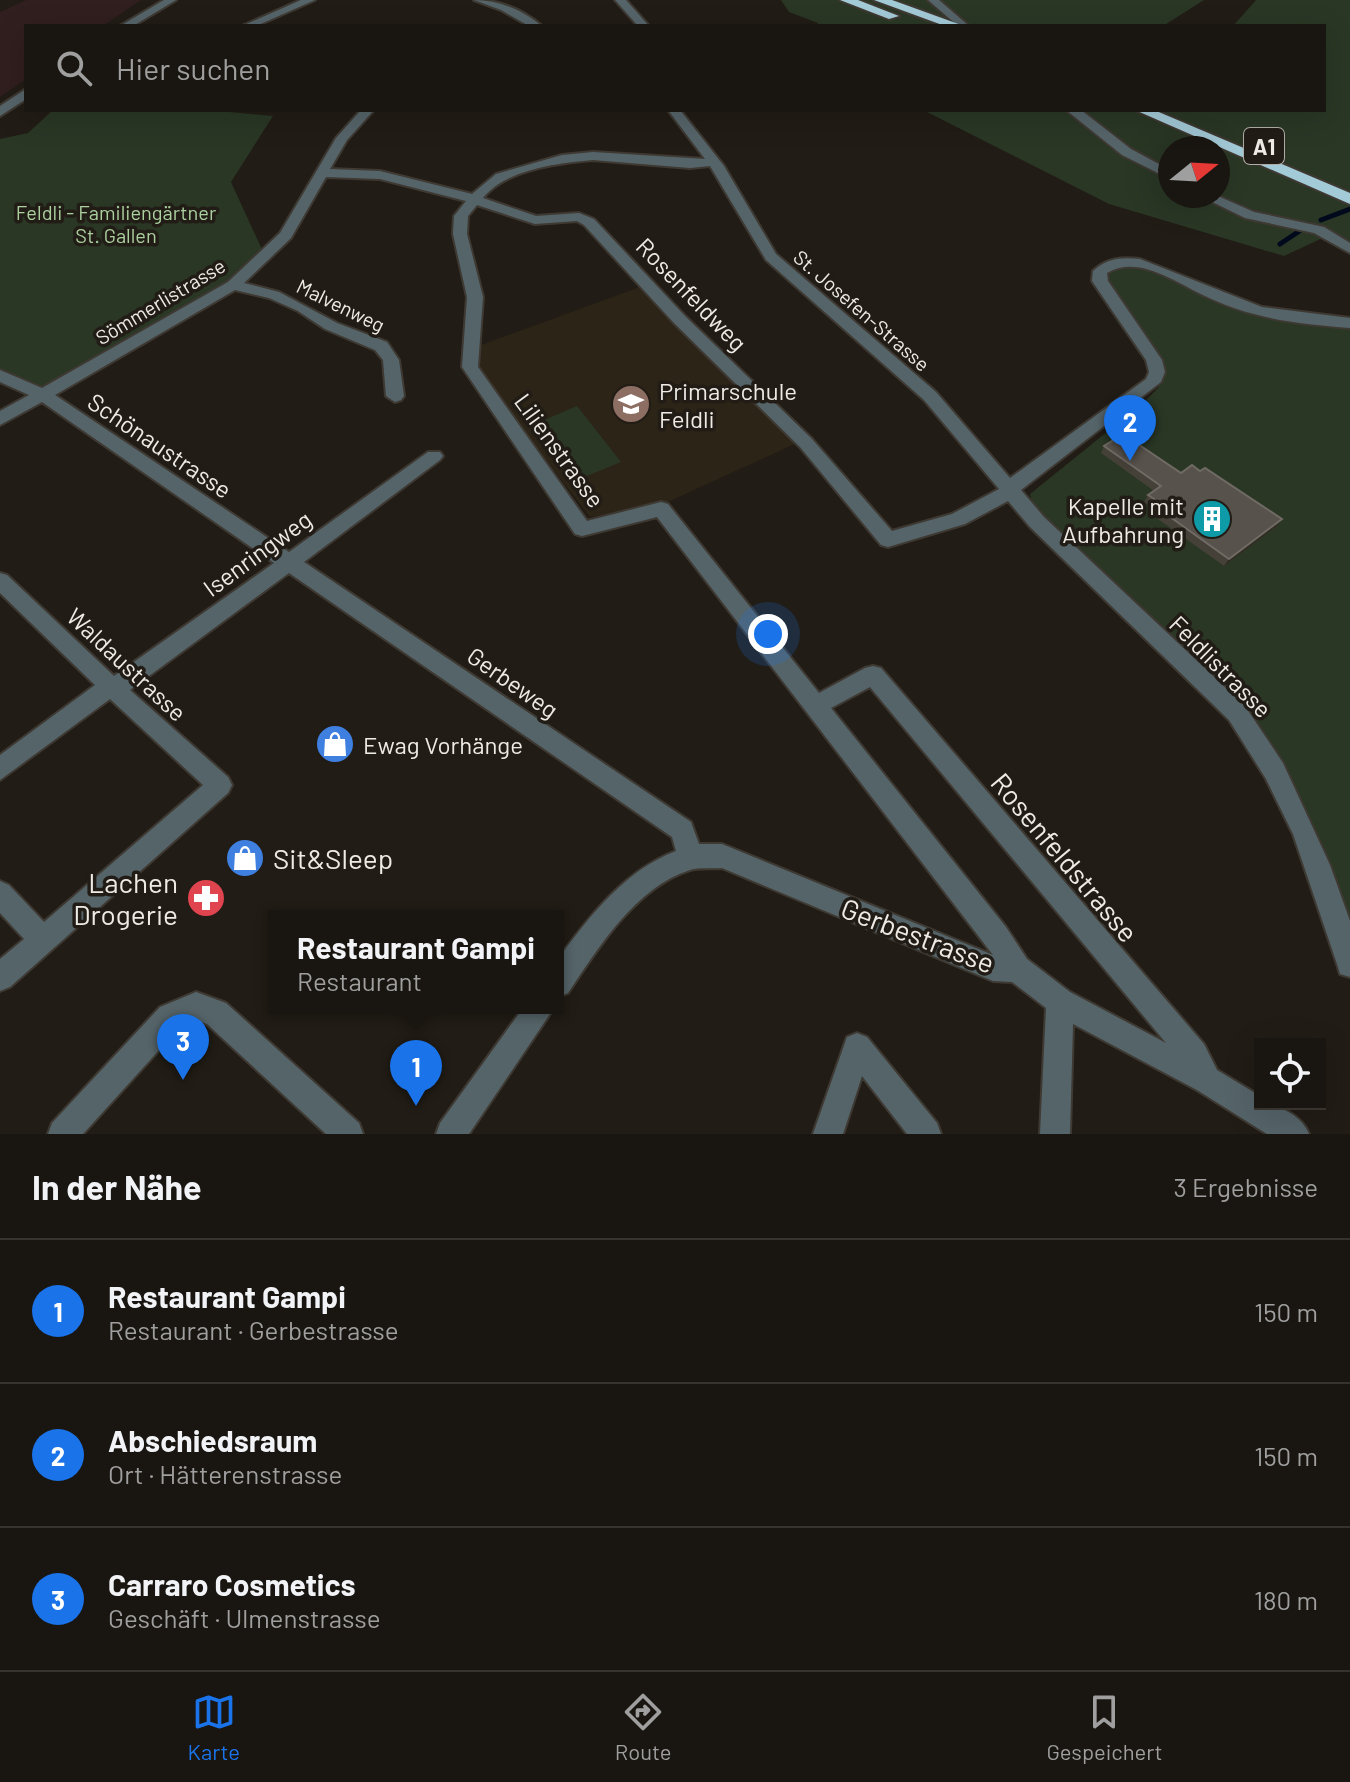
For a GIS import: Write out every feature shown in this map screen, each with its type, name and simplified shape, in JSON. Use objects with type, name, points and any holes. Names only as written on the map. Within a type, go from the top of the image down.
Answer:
[{"type":"highway","points":[[846,0],[918,24]]},
{"type":"highway","points":[[880,0],[955,24]]},
{"type":"highway","name":"A1","points":[[1147,112],[1350,199]]},
{"type":"highway","name":"A1","points":[[1183,112],[1350,182]]},
{"type":"street","points":[[129,24],[171,0]]},
{"type":"street","points":[[252,24],[310,0]]},
{"type":"street","points":[[479,0],[505,8],[533,24]]},
{"type":"street","points":[[620,0],[642,24]]},
{"type":"street","points":[[933,0],[959,24]]},
{"type":"street","points":[[0,112],[24,94]]},
{"type":"street","name":"Sömmerlistrasse","points":[[0,419],[233,285],[286,235],[342,138],[366,112]]},
{"type":"street","name":"St. Josefen-Strasse","points":[[676,112],[714,162],[771,257],[930,396],[1010,491]]},
{"type":"street","points":[[1076,112],[1144,164],[1158,170]]},
{"type":"street","points":[[474,198],[501,177],[562,159],[593,156],[690,164],[714,162]]},
{"type":"street","name":"Rosenfeldweg","points":[[322,173],[380,175],[474,198],[535,220],[579,217],[589,222],[680,320],[806,443],[888,540],[946,523],[1002,499],[1010,491]]},
{"type":"street","name":"Lilienstrasse","points":[[474,198],[461,216],[460,234],[475,297],[470,367],[582,529],[661,509],[997,936],[1017,969]]},
{"type":"street","points":[[1230,206],[1250,215],[1319,230],[1350,249]]},
{"type":"street","points":[[1010,491],[1019,481],[1153,382],[1157,372],[1154,360],[1100,281],[1100,271],[1105,267],[1120,262],[1141,263],[1238,305],[1268,313],[1350,323]]},
{"type":"street","name":"Malvenweg","points":[[233,285],[274,295],[303,308],[331,326],[381,346],[391,360],[395,396]]},
{"type":"street","name":"Schönaustrasse","points":[[0,375],[43,395],[289,562]]},
{"type":"street","name":"Isenringweg","points":[[0,769],[109,687],[128,681],[434,456]]},
{"type":"street","name":"Feldlistrasse","points":[[1010,491],[1074,560],[1214,689],[1258,741],[1293,801],[1350,964]]},
{"type":"street","name":"Gerbeweg","points":[[289,562],[682,830],[691,858]]},
{"type":"street","name":"Waldaustrasse","points":[[0,581],[109,687],[220,785],[43,940]]},
{"type":"street","name":"Rosenfeldstrasse","points":[[816,705],[873,675],[1194,1054],[1207,1080]]},
{"type":"street","name":"Gerbestrasse","points":[[564,975],[612,911],[647,880],[691,858],[722,856],[993,968],[1017,969],[1060,1002],[1207,1080],[1294,1134]]},
{"type":"street","points":[[0,894],[43,940],[0,977]]},
{"type":"street","points":[[1055,1134],[1060,1002]]},
{"type":"street","points":[[63,1134],[170,1017],[196,1006],[216,1013],[348,1134]]},
{"type":"street","points":[[451,1134],[536,1014]]},
{"type":"street","points":[[828,1134],[857,1047],[926,1134]]},
{"type":"shaded area","points":[[26,0],[141,0],[106,24],[24,24],[24,80],[0,97],[0,12]]},
{"type":"shaded area","name":"Primarschule Feldli","points":[[640,287],[799,442],[659,506],[590,517],[474,366],[476,347]]},
{"type":"green space","points":[[781,0],[1204,0],[1166,24],[818,24],[789,12]]},
{"type":"green space","points":[[1256,0],[1350,0],[1350,251],[1327,236],[1284,256],[1109,204],[927,112],[1326,112],[1326,24],[1235,24]]},
{"type":"green space","name":"Feldli - Familiengärtner St. Gallen","points":[[51,112],[230,112],[273,116],[231,182],[265,256],[233,285],[43,395],[0,375],[0,139],[28,133]]},
{"type":"green space","points":[[1127,264],[1155,271],[1220,301],[1350,327],[1350,964],[1258,741],[1037,522],[1030,494],[1144,402],[1163,378],[1164,366],[1107,280],[1108,271]]},
{"type":"green space","points":[[577,406],[621,462],[577,480],[535,424]]},
{"type":"building","name":"Kapelle mit Aufbahrung","points":[[1123,434],[1181,473],[1192,465],[1200,471],[1205,468],[1282,519],[1229,559],[1152,504],[1157,501],[1148,495],[1161,486],[1104,446]]},
{"type":"waterway","points":[[1321,220],[1350,209]]},
{"type":"waterway","points":[[1280,244],[1304,228]]},
{"type":"place","name":"Primarschule Feldli","points":[[631,404]]},
{"type":"place","name":"Abschiedsraum","points":[[1130,461]]},
{"type":"place","name":"Kapelle mit Aufbahrung","points":[[1212,519]]},
{"type":"place","name":"Ewag Vorhänge","points":[[335,744]]},
{"type":"place","name":"Sit&Sleep","points":[[245,858]]},
{"type":"place","name":"Lachen Drogerie","points":[[206,898]]},
{"type":"place","name":"Carraro Cosmetics","points":[[183,1080]]},
{"type":"place","name":"Restaurant Gampi","points":[[416,1106]]}]
